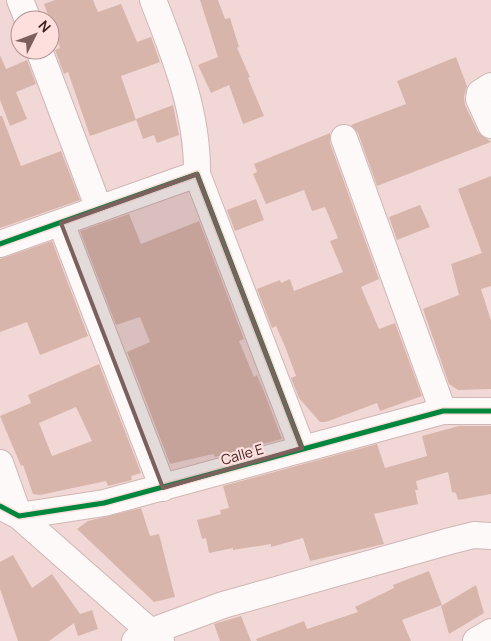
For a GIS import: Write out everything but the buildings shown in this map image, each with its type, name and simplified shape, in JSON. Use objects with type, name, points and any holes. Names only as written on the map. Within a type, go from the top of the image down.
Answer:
[{"type":"street","points":[[153,0],[174,55],[190,107],[197,155],[197,174],[302,448]]},
{"type":"street","points":[[43,60],[99,209]]},
{"type":"street","points":[[491,86],[480,93],[479,99],[491,125]]},
{"type":"street","points":[[344,138],[444,411]]},
{"type":"street","points":[[0,244],[197,174]]},
{"type":"street","points":[[61,223],[163,488]]},
{"type":"street","name":"Calle E","points":[[10,511],[104,503],[444,411],[491,411]]},
{"type":"street","points":[[0,463],[10,511],[149,638],[223,605],[450,541],[474,535],[491,536]]},
{"type":"street","points":[[476,641],[491,632]]},
{"type":"highlighted area","points":[[197,174],[302,448],[163,488],[61,223]]},
{"type":"cycle path","points":[[0,244],[197,174],[302,448]]},
{"type":"cycle path","points":[[0,506],[19,516],[104,503],[443,411],[491,411]]}]
